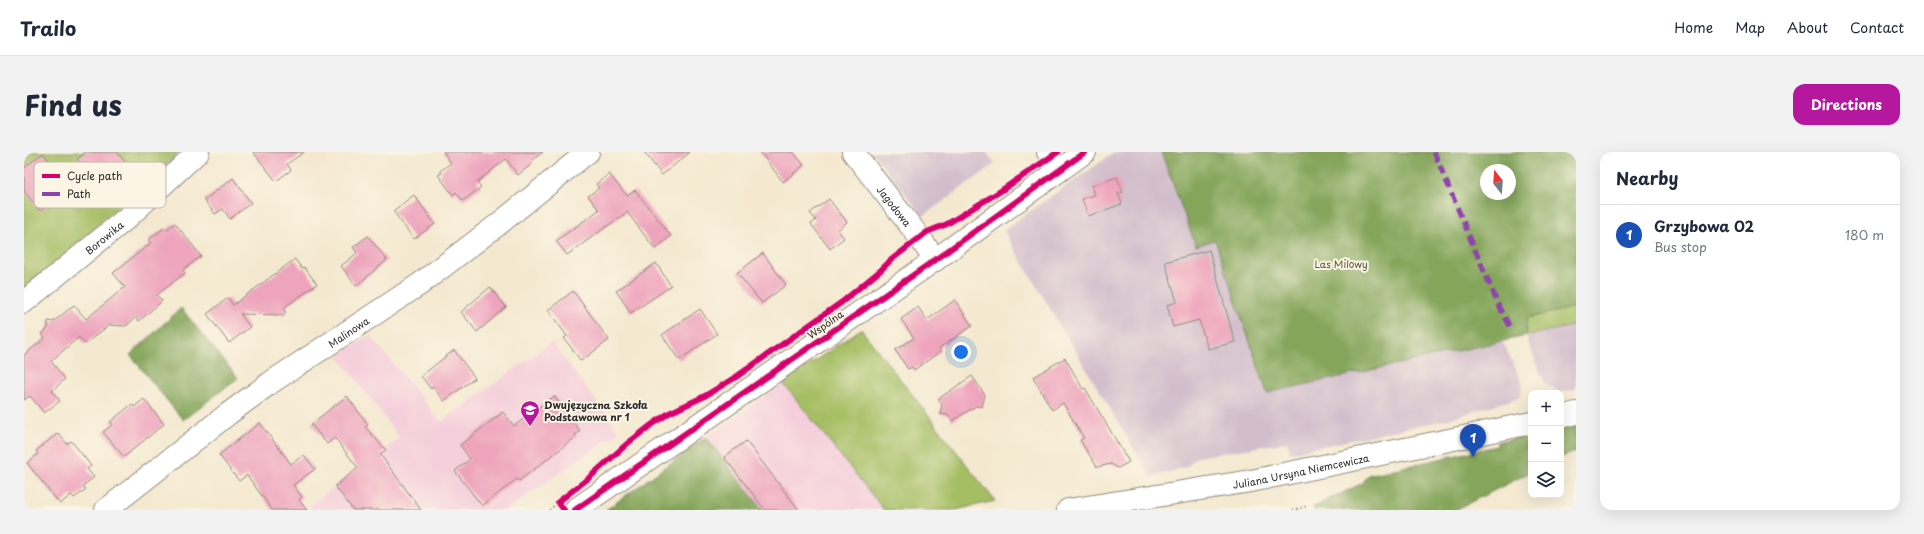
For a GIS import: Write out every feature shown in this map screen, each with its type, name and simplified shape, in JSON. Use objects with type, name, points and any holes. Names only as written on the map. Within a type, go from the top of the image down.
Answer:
[{"type":"street","name":"Borowika","points":[[166,182],[198,152]]},
{"type":"street","name":"Malinowa","points":[[106,510],[234,410],[420,284],[500,223],[588,152]]},
{"type":"street","name":"Jagodowa","points":[[853,152],[920,238],[935,260]]},
{"type":"street","points":[[1048,152],[1069,159]]},
{"type":"street","name":"Wspólna","points":[[575,510],[935,260],[1069,159]]},
{"type":"street","name":"Borowika","points":[[24,302],[138,208]]},
{"type":"street","points":[[1564,416],[1576,413]]},
{"type":"street","name":"Juliana Ursyna Niemcewicza","points":[[1068,510],[1160,502],[1251,481],[1528,424]]},
{"type":"path","points":[[1293,510],[1308,506]]},
{"type":"shaded area","points":[[872,152],[986,152],[995,164],[923,216]]},
{"type":"shaded area","points":[[1115,152],[1161,152],[1196,246],[1215,240],[1267,393],[1503,342],[1523,385],[1520,397],[1449,419],[1290,453],[1287,442],[1197,457],[1187,467],[1151,477],[1003,230]]},
{"type":"shaded area","points":[[1576,325],[1576,389],[1564,391],[1556,390],[1545,384],[1526,336]]},
{"type":"shaded area","points":[[370,335],[441,422],[552,342],[619,432],[506,510],[313,510],[309,506],[400,438],[338,356]]},
{"type":"shaded area","points":[[783,383],[884,510],[763,510],[706,437]]},
{"type":"green space","points":[[24,152],[179,152],[166,164],[166,162],[34,162],[34,208],[117,208],[56,263],[24,288]]},
{"type":"green space","name":"Las Milowy","points":[[1161,152],[1576,152],[1576,307],[1527,318],[1526,336],[1267,393],[1215,240],[1196,246]]},
{"type":"green space","points":[[1576,307],[1576,325],[1526,336],[1526,318]]},
{"type":"green space","points":[[181,308],[238,378],[183,420],[130,355]]},
{"type":"green space","points":[[861,329],[995,501],[955,510],[884,510],[783,383]]},
{"type":"green space","points":[[1576,424],[1576,452],[1564,456],[1564,427]]},
{"type":"green space","points":[[1528,436],[1528,474],[1455,510],[1314,510],[1313,507],[1363,483],[1368,475],[1497,446],[1497,442]]},
{"type":"green space","points":[[706,437],[763,510],[606,510]]},
{"type":"building","points":[[86,152],[117,152],[125,162],[79,162],[77,159]]},
{"type":"building","points":[[253,152],[304,152],[287,164],[291,170],[276,181]]},
{"type":"building","points":[[443,152],[543,152],[531,161],[533,163],[518,175],[506,159],[477,182],[481,187],[463,201],[456,192],[453,195],[438,175],[442,173],[440,171],[451,163]]},
{"type":"building","points":[[644,152],[690,152],[662,175]]},
{"type":"building","points":[[760,152],[793,152],[804,165],[783,182]]},
{"type":"building","points":[[43,153],[50,162],[34,162],[34,204],[24,191],[24,168]]},
{"type":"building","points":[[609,174],[627,196],[635,190],[671,236],[655,249],[627,212],[567,255],[556,241],[599,210],[588,196],[599,188],[596,184]]},
{"type":"building","points":[[1117,177],[1123,192],[1118,193],[1122,204],[1088,216],[1082,199],[1095,195],[1092,186]]},
{"type":"building","points":[[233,178],[251,203],[230,219],[223,209],[215,214],[204,200]]},
{"type":"building","points":[[414,195],[435,224],[414,239],[393,211]]},
{"type":"building","points":[[829,199],[847,222],[838,230],[844,238],[830,249],[811,224],[816,220],[810,213]]},
{"type":"building","points":[[175,223],[201,256],[183,270],[185,273],[157,295],[162,301],[139,321],[136,317],[126,326],[109,325],[85,344],[79,337],[51,361],[65,379],[52,391],[60,401],[44,413],[30,396],[24,400],[24,355],[45,338],[42,334],[48,328],[48,321],[53,322],[74,305],[86,319],[125,287],[113,273],[151,243],[148,240],[164,228],[166,230]]},
{"type":"building","points":[[368,236],[387,260],[356,286],[341,266],[357,253],[353,247]]},
{"type":"building","points":[[1209,250],[1235,342],[1208,349],[1199,320],[1173,327],[1167,305],[1177,302],[1165,262]]},
{"type":"building","points":[[763,253],[786,285],[762,303],[737,273]]},
{"type":"building","points":[[295,259],[302,269],[304,267],[317,284],[285,307],[285,315],[240,314],[250,327],[229,343],[207,314],[228,298],[233,305]]},
{"type":"building","points":[[656,263],[671,286],[631,313],[616,291]]},
{"type":"building","points":[[490,287],[506,307],[477,332],[461,312]]},
{"type":"building","points":[[573,291],[609,340],[581,361],[564,338],[567,336],[548,310]]},
{"type":"building","points":[[955,300],[972,326],[939,348],[941,351],[914,370],[912,367],[908,369],[895,350],[914,338],[901,319],[918,307],[927,320]]},
{"type":"building","points":[[700,309],[717,334],[679,360],[662,335]]},
{"type":"building","points":[[454,350],[475,378],[444,401],[433,387],[431,389],[421,376]]},
{"type":"building","points":[[1065,358],[1083,389],[1085,388],[1129,462],[1118,468],[1111,464],[1097,467],[1080,440],[1084,438],[1063,403],[1052,410],[1033,377]]},
{"type":"building","points":[[972,376],[985,395],[982,407],[976,406],[952,421],[948,415],[940,414],[942,405],[938,399]]},
{"type":"building","points":[[347,396],[368,425],[365,427],[386,450],[380,454],[421,510],[353,510],[335,486],[358,468],[335,438],[327,444],[311,424]]},
{"type":"building","points":[[554,396],[580,431],[575,435],[576,437],[519,481],[517,479],[482,506],[455,471],[470,459],[460,445],[503,412],[514,426]]},
{"type":"building","points":[[144,399],[164,424],[124,457],[103,432],[113,424],[110,422],[132,404],[134,407]]},
{"type":"building","points":[[260,423],[291,464],[304,455],[315,469],[293,485],[302,497],[299,500],[307,510],[272,510],[247,475],[239,481],[219,455]]},
{"type":"building","points":[[58,433],[67,444],[71,441],[81,453],[91,466],[87,469],[94,477],[83,486],[86,489],[74,498],[71,495],[60,504],[27,463],[38,454],[36,451]]},
{"type":"building","points":[[746,441],[799,510],[765,510],[724,457]]},
{"type":"marked path","points":[[1434,152],[1497,302],[1512,330]]},
{"type":"cycle path","points":[[564,510],[558,502],[650,426],[669,413],[703,397],[736,377],[842,302],[891,260],[927,232],[947,224],[999,192],[1058,152]]},
{"type":"cycle path","points":[[575,510],[935,260],[1085,152]]},
{"type":"place","name":"Dwujęzyczna Szkoła Podstawowa nr 1","points":[[530,427]]},
{"type":"place","name":"Grzybowa 02","points":[[1473,457]]}]
